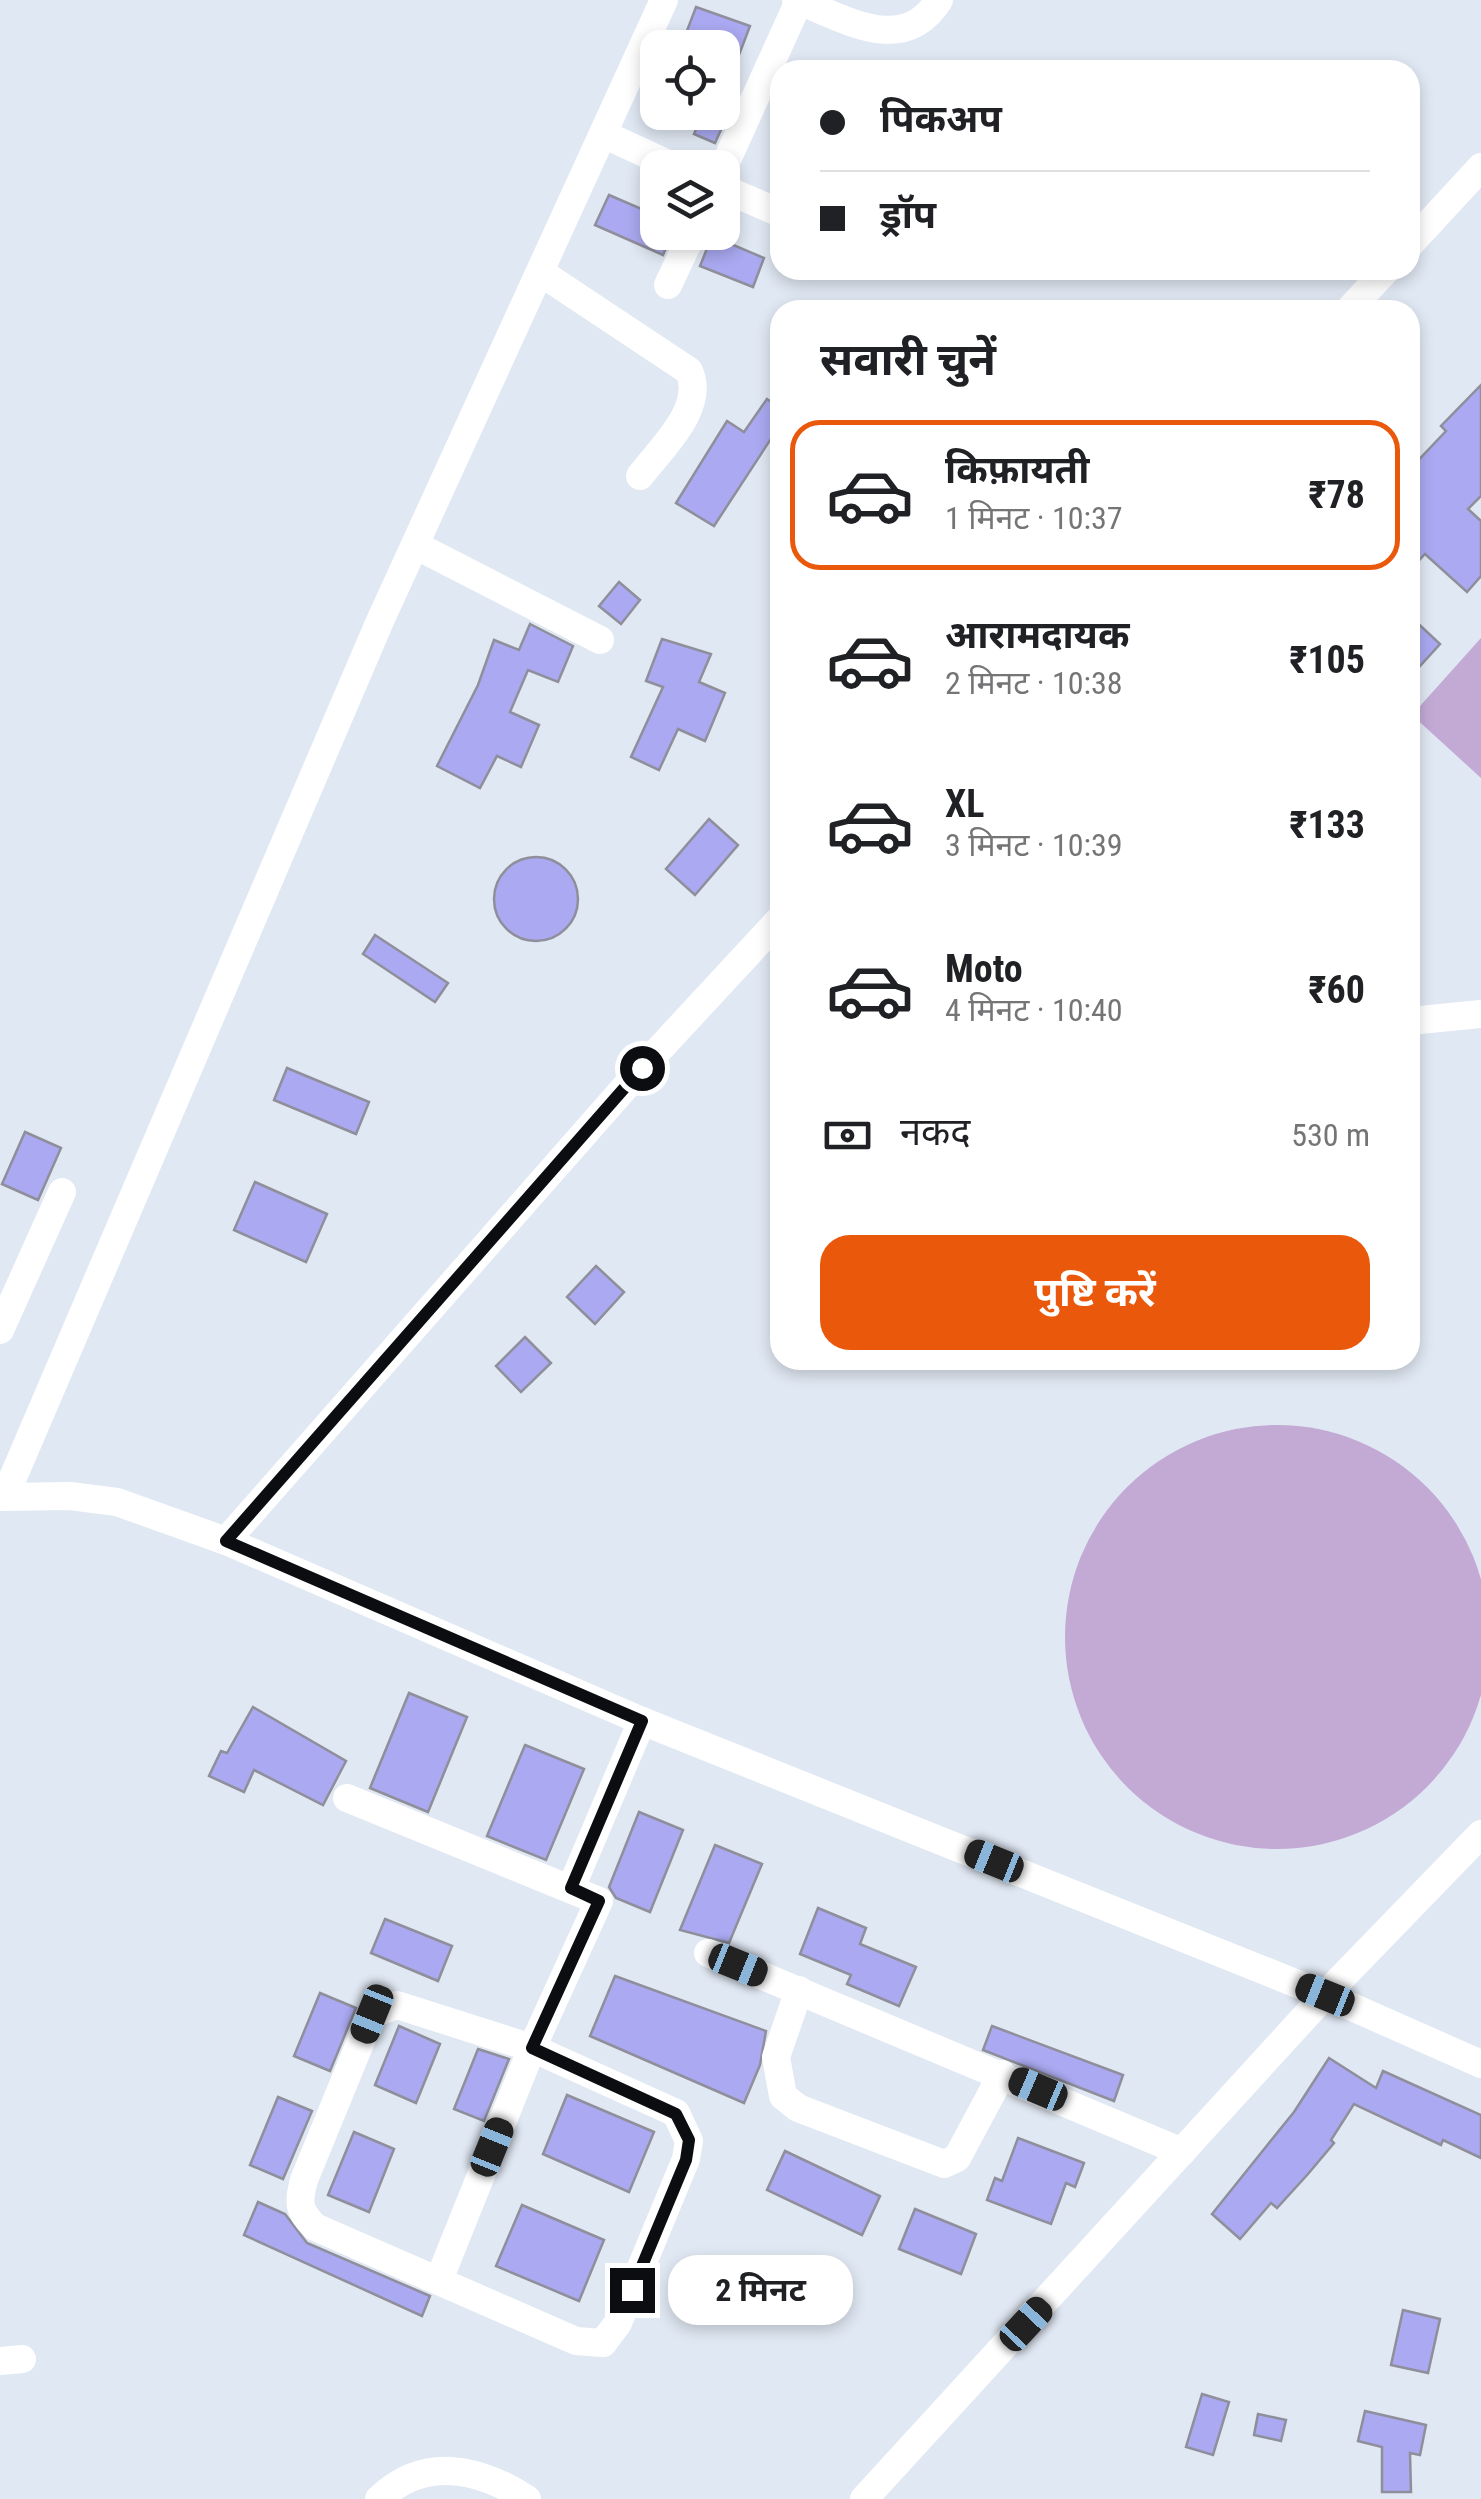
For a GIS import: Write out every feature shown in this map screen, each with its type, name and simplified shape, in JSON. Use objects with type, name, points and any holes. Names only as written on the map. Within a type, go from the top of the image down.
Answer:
[{"type":"street","points":[[664,0],[414,545],[2,1496],[117,1502],[226,1541],[642,1721],[1325,1995],[1481,2064]]},
{"type":"street","points":[[771,60],[798,1],[876,29],[896,31],[910,30],[939,0]]},
{"type":"street","points":[[731,150],[770,63]]},
{"type":"street","points":[[603,134],[640,151]]},
{"type":"street","points":[[1420,233],[1481,167]]},
{"type":"street","points":[[740,196],[770,210]]},
{"type":"street","points":[[668,284],[684,250]]},
{"type":"street","points":[[540,272],[690,371],[695,387],[690,408],[640,476]]},
{"type":"street","points":[[1358,300],[1377,280]]},
{"type":"street","points":[[414,545],[600,640]]},
{"type":"street","points":[[226,1541],[642,1068],[770,931]]},
{"type":"street","points":[[1420,1020],[1481,1014]]},
{"type":"street","points":[[0,1330],[62,1192]]},
{"type":"street","points":[[571,1888],[642,1721]]},
{"type":"street","points":[[348,1798],[599,1901],[532,2048],[439,2280]]},
{"type":"street","points":[[864,2499],[1325,1995],[1481,1834]]},
{"type":"street","points":[[708,1953],[1182,2152]]},
{"type":"street","points":[[800,1990],[776,2057],[783,2096],[798,2108],[944,2164],[957,2158],[1002,2074]]},
{"type":"street","points":[[382,2007],[411,2007],[532,2048],[676,2114],[689,2140],[686,2160],[618,2323],[602,2343],[576,2341],[315,2226],[302,2214],[298,2201],[372,2014],[382,2007]]},
{"type":"street","points":[[379,2499],[408,2476],[427,2470],[482,2478],[519,2497]]},
{"type":"shaded area","points":[[1481,638],[1481,778],[1420,722],[1420,706]]},
{"type":"shaded area","points":[[1298,1426],[1338,1435],[1377,1450],[1411,1473],[1441,1503],[1464,1537],[1479,1576],[1482,1688],[1464,1737],[1427,1787],[1395,1813],[1358,1832],[1318,1845],[1277,1849],[1236,1845],[1196,1832],[1159,1813],[1127,1787],[1101,1755],[1082,1718],[1069,1678],[1065,1637],[1069,1596],[1082,1556],[1101,1519],[1127,1487],[1159,1461],[1196,1442],[1236,1429]]},
{"type":"building","points":[[696,7],[750,26],[740,52],[740,30],[687,30]]},
{"type":"building","points":[[696,130],[721,130],[715,143],[694,134]]},
{"type":"building","points":[[609,195],[640,208],[640,245],[595,225]]},
{"type":"building","points":[[740,248],[764,258],[753,287],[700,266],[706,250]]},
{"type":"building","points":[[1481,385],[1481,496],[1468,509],[1481,521],[1481,576],[1467,592],[1425,554],[1420,559],[1420,458],[1446,431],[1441,426]]},
{"type":"building","points":[[767,399],[770,401],[770,440],[714,526],[676,503],[727,421],[744,432]]},
{"type":"building","points":[[619,582],[640,600],[621,624],[599,606]]},
{"type":"building","points":[[530,624],[573,646],[558,682],[528,670],[510,712],[539,725],[521,767],[497,756],[480,788],[437,766],[478,685],[494,640],[519,650]]},
{"type":"building","points":[[1420,625],[1440,644],[1420,666]]},
{"type":"building","points":[[662,639],[711,654],[699,682],[725,693],[705,741],[678,729],[659,770],[631,757],[663,687],[646,681]]},
{"type":"building","points":[[709,819],[738,845],[695,895],[666,869]]},
{"type":"building","points":[[536,857],[552,860],[566,869],[575,883],[575,915],[566,929],[552,938],[536,941],[520,938],[506,929],[497,915],[494,899],[497,883],[506,869],[520,860]]},
{"type":"building","points":[[375,935],[448,983],[435,1002],[363,954]]},
{"type":"building","points":[[287,1068],[369,1102],[356,1134],[274,1100]]},
{"type":"building","points":[[25,1132],[61,1148],[38,1200],[2,1184]]},
{"type":"building","points":[[255,1182],[327,1214],[306,1262],[234,1230]]},
{"type":"building","points":[[596,1266],[624,1292],[595,1324],[567,1297]]},
{"type":"building","points":[[525,1337],[551,1363],[521,1392],[496,1366]]},
{"type":"building","points":[[409,1693],[467,1717],[428,1812],[370,1788]]},
{"type":"building","points":[[253,1707],[346,1761],[323,1805],[254,1770],[244,1792],[209,1776],[221,1751],[227,1753]]},
{"type":"building","points":[[525,1745],[584,1769],[546,1860],[487,1836]]},
{"type":"building","points":[[639,1812],[683,1830],[650,1912],[616,1898],[609,1887]]},
{"type":"building","points":[[715,1845],[762,1864],[729,1943],[680,1930]]},
{"type":"building","points":[[818,1908],[866,1928],[860,1944],[916,1967],[899,2006],[847,1984],[851,1975],[800,1954]]},
{"type":"building","points":[[385,1919],[452,1946],[438,1981],[371,1953]]},
{"type":"building","points":[[615,1976],[766,2031],[760,2065],[744,2103],[590,2036]]},
{"type":"building","points":[[320,1993],[356,2008],[330,2071],[294,2056]]},
{"type":"building","points":[[399,2026],[440,2044],[416,2103],[375,2085]]},
{"type":"building","points":[[992,2026],[1123,2075],[1114,2101],[983,2050]]},
{"type":"building","points":[[478,2049],[509,2059],[484,2121],[454,2109]]},
{"type":"building","points":[[1329,2058],[1376,2088],[1383,2071],[1481,2115],[1481,2158],[1443,2140],[1441,2145],[1354,2104],[1331,2140],[1334,2143],[1308,2174],[1277,2208],[1271,2203],[1240,2239],[1212,2214],[1294,2112]]},
{"type":"building","points":[[567,2095],[654,2132],[629,2192],[543,2154]]},
{"type":"building","points":[[278,2097],[312,2111],[283,2179],[250,2165]]},
{"type":"building","points":[[354,2132],[394,2149],[369,2212],[328,2195]]},
{"type":"building","points":[[1018,2138],[1084,2163],[1075,2187],[1066,2183],[1051,2224],[987,2200],[995,2178],[1002,2181]]},
{"type":"building","points":[[785,2151],[880,2196],[862,2235],[767,2190]]},
{"type":"building","points":[[258,2202],[285,2214],[307,2243],[430,2296],[422,2316],[244,2235]]},
{"type":"building","points":[[522,2205],[604,2240],[579,2301],[496,2266]]},
{"type":"building","points":[[915,2209],[976,2234],[961,2274],[899,2249]]},
{"type":"building","points":[[1403,2310],[1440,2319],[1428,2373],[1391,2365]]},
{"type":"building","points":[[1202,2394],[1229,2402],[1213,2455],[1186,2447]]},
{"type":"building","points":[[1365,2411],[1426,2425],[1420,2455],[1410,2453],[1411,2492],[1382,2492],[1382,2447],[1358,2441]]},
{"type":"building","points":[[1258,2414],[1286,2420],[1281,2441],[1254,2435]]},
{"type":"route","points":[[632,2290],[686,2160],[686,2127],[676,2114],[532,2048],[599,1901],[571,1888],[642,1721],[226,1541],[642,1068]]}]
